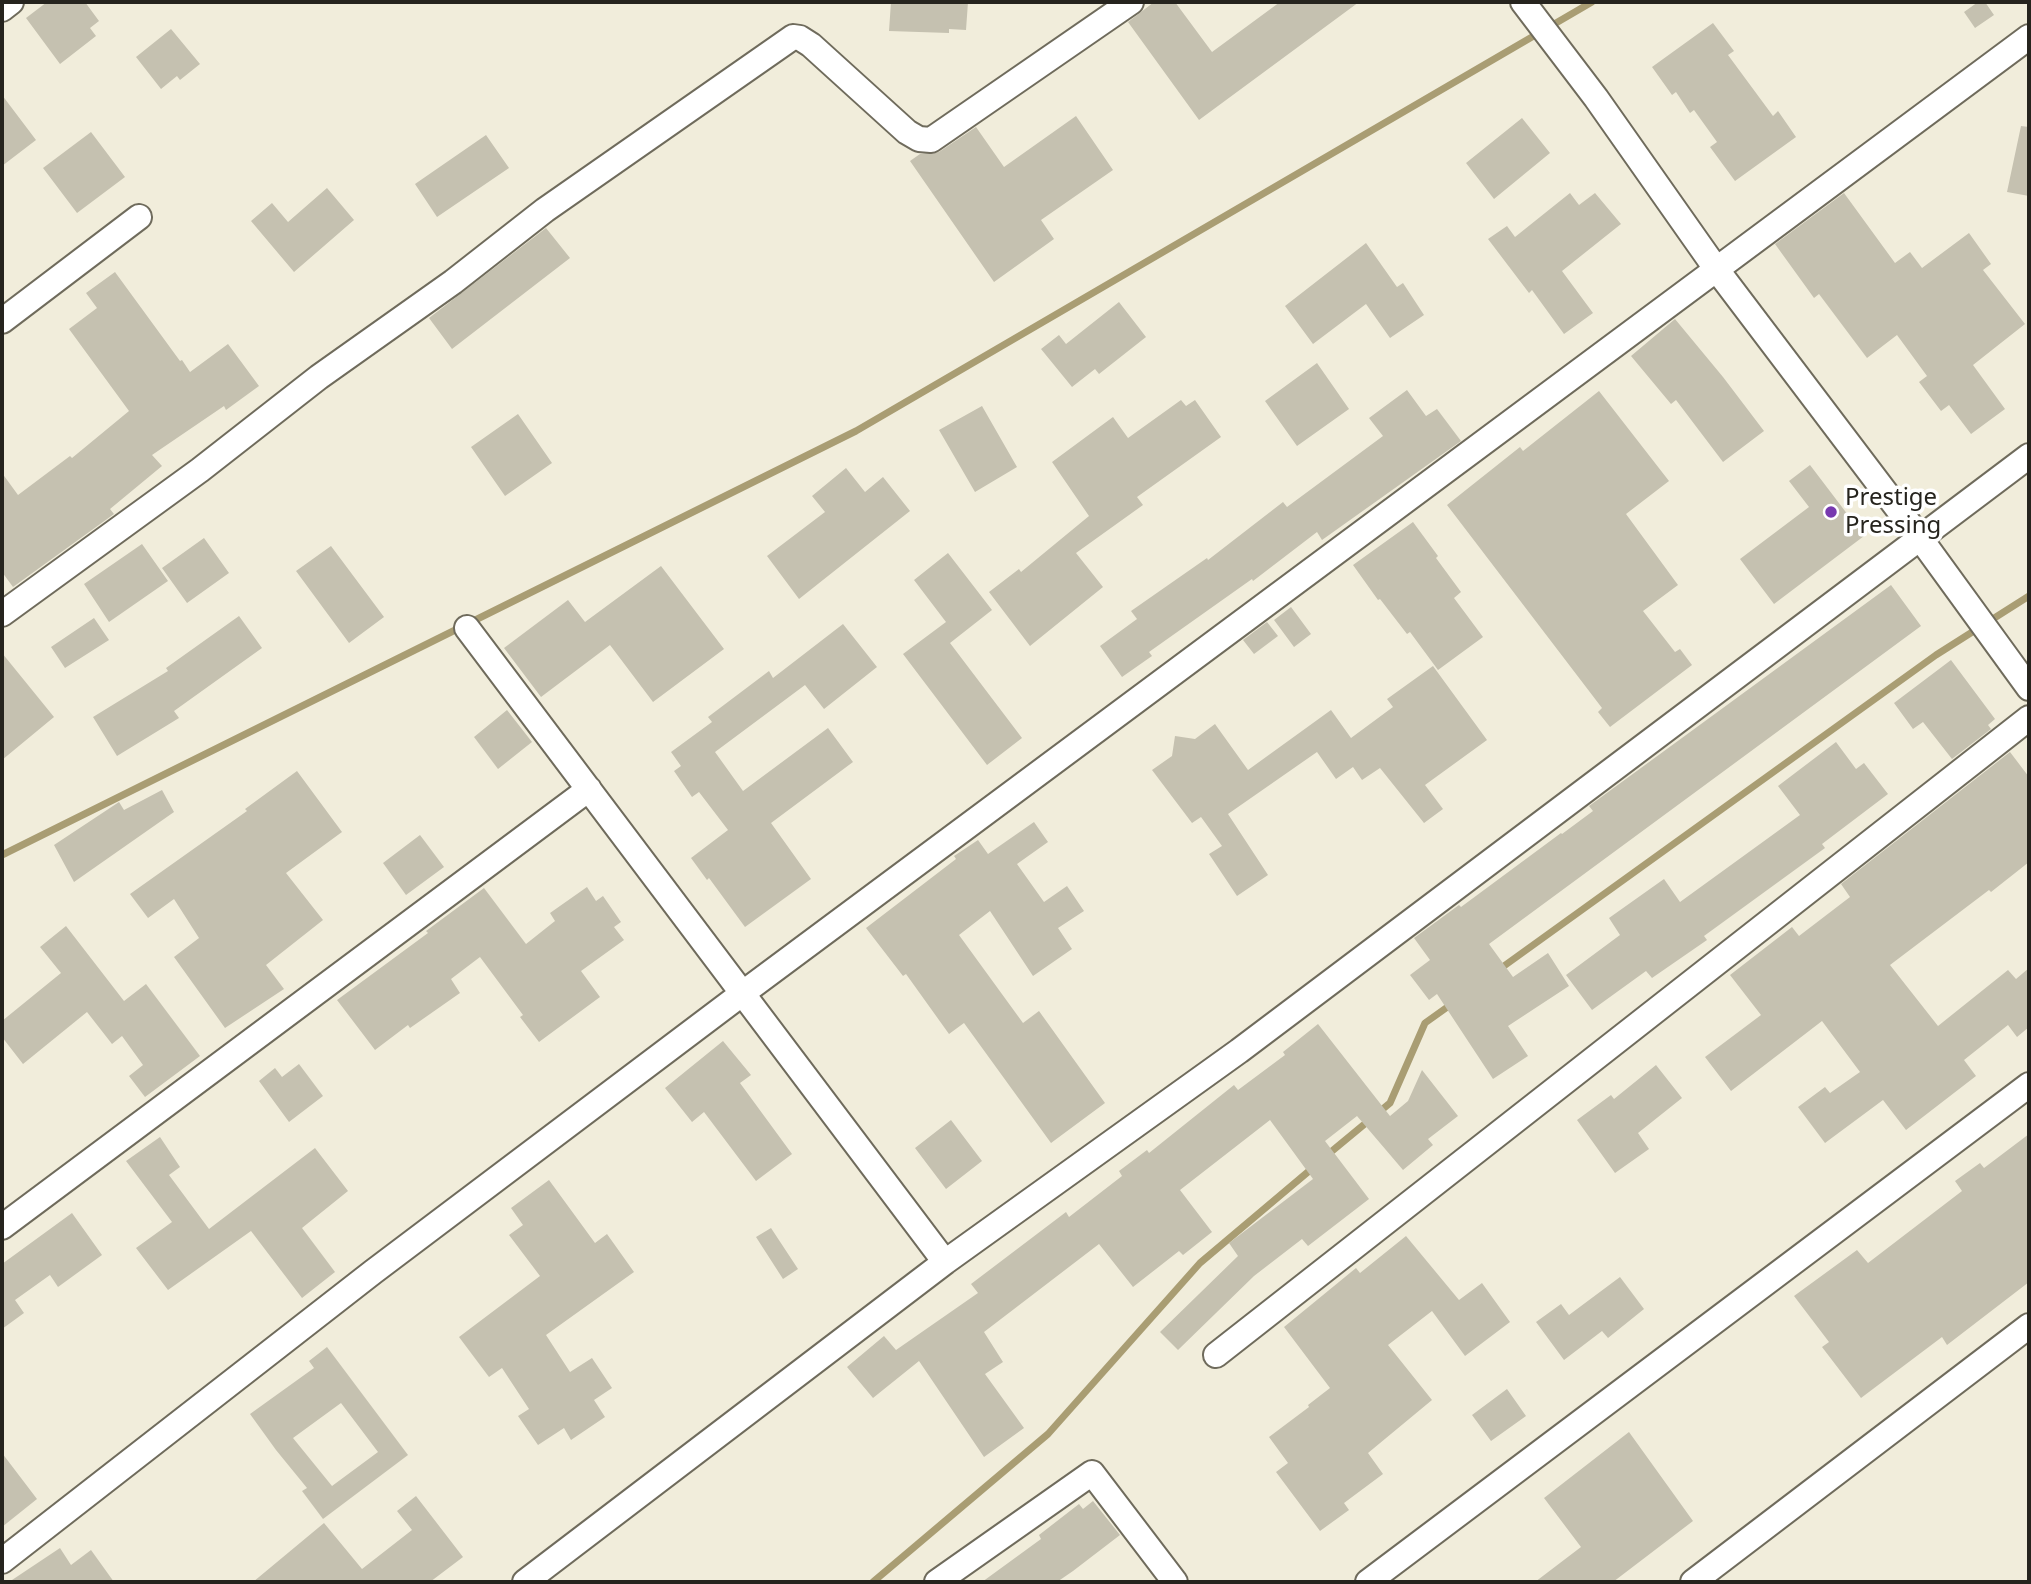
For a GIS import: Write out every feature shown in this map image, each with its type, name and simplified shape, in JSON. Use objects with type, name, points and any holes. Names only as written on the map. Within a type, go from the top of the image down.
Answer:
[{"type":"street","points":[[2,9],[11,2]]},
{"type":"street","points":[[2,614],[200,470],[319,377],[453,282],[545,210],[793,37],[811,45],[907,132],[919,139],[930,140],[1131,2]]},
{"type":"street","points":[[1523,2],[1717,270],[1920,538],[2029,688]]},
{"type":"street","points":[[2,1561],[362,1281],[743,993],[2029,37]]},
{"type":"street","points":[[2,321],[139,217]]},
{"type":"street","points":[[525,1582],[945,1262],[1240,1051],[2029,456]]},
{"type":"street","points":[[467,628],[945,1262]]},
{"type":"street","points":[[1216,1355],[2029,719]]},
{"type":"street","points":[[2,1227],[589,789]]},
{"type":"street","points":[[1368,1582],[2029,1085]]},
{"type":"street","points":[[1693,1582],[2029,1326]]},
{"type":"street","points":[[937,1582],[1092,1473],[1175,1582]]},
{"type":"building","points":[[47,2],[85,2],[99,21],[90,28],[96,36],[60,64],[26,18]]},
{"type":"building","points":[[891,2],[968,2],[966,30],[949,29],[949,33],[889,31]]},
{"type":"building","points":[[1154,2],[1175,2],[1212,52],[1280,2],[1359,2],[1199,120],[1128,22]]},
{"type":"building","points":[[1978,2],[1985,2],[1994,15],[1975,28],[1964,12]]},
{"type":"building","points":[[1713,23],[1734,51],[1728,55],[1773,116],[1778,111],[1796,137],[1735,181],[1710,147],[1717,142],[1694,110],[1690,113],[1676,92],[1672,95],[1652,67]]},
{"type":"building","points":[[171,29],[200,64],[180,80],[177,76],[161,89],[136,57]]},
{"type":"building","points":[[2,95],[36,140],[2,166]]},
{"type":"building","points":[[1076,116],[1113,170],[1041,220],[1054,239],[994,282],[910,161],[920,154],[939,152],[976,127],[1004,167]]},
{"type":"building","points":[[1522,118],[1550,153],[1494,199],[1466,163]]},
{"type":"building","points":[[2021,126],[2029,127],[2029,196],[2007,192]]},
{"type":"building","points":[[91,132],[125,177],[77,213],[43,168]]},
{"type":"building","points":[[486,135],[509,168],[437,217],[415,184]]},
{"type":"building","points":[[327,188],[354,220],[294,272],[251,221],[272,203],[288,222]]},
{"type":"building","points":[[1570,193],[1579,205],[1595,193],[1621,224],[1562,271],[1593,313],[1564,334],[1532,290],[1529,293],[1488,239],[1507,226],[1515,237]]},
{"type":"building","points":[[1844,193],[1895,263],[1910,252],[1922,268],[1969,233],[1991,264],[1983,270],[2025,324],[1973,365],[2005,409],[1971,434],[1949,405],[1941,411],[1919,382],[1927,376],[1897,335],[1867,358],[1819,294],[1814,298],[1775,244]]},
{"type":"building","points":[[546,228],[570,258],[452,349],[429,318]]},
{"type":"building","points":[[1366,243],[1397,287],[1403,283],[1424,315],[1390,338],[1366,304],[1313,344],[1285,306]]},
{"type":"building","points":[[115,272],[190,372],[228,344],[259,386],[226,410],[224,406],[152,455],[162,466],[110,509],[114,514],[13,587],[2,572],[2,473],[18,495],[70,456],[72,458],[129,411],[69,329],[97,308],[86,293]]},
{"type":"building","points":[[1119,302],[1146,337],[1099,374],[1095,369],[1072,387],[1041,349],[1059,335],[1066,344]]},
{"type":"building","points":[[1675,319],[1764,431],[1723,462],[1676,400],[1671,404],[1631,356]]},
{"type":"building","points":[[1317,363],[1349,409],[1297,446],[1265,401]]},
{"type":"building","points":[[1407,390],[1426,416],[1437,409],[1461,441],[1322,540],[1317,532],[1253,581],[1252,579],[1149,652],[1152,656],[1122,677],[1100,646],[1137,619],[1131,611],[1207,558],[1208,560],[1283,502],[1287,507],[1383,436],[1369,418]]},
{"type":"building","points":[[1599,391],[1669,481],[1626,514],[1678,585],[1643,611],[1675,652],[1680,649],[1692,665],[1610,727],[1598,712],[1602,708],[1447,505],[1520,447],[1523,451]]},
{"type":"building","points":[[1181,400],[1186,406],[1195,400],[1221,437],[1137,497],[1143,505],[1076,553],[1103,587],[1030,646],[989,592],[1019,569],[1021,572],[1089,516],[1052,462],[1113,417],[1128,438]]},
{"type":"building","points":[[982,406],[1017,467],[975,492],[939,430]]},
{"type":"building","points":[[518,414],[552,463],[505,496],[471,447]]},
{"type":"building","points":[[1810,465],[1864,536],[1774,604],[1740,559],[1809,507],[1789,481]]},
{"type":"building","points":[[846,468],[865,492],[883,477],[910,511],[799,599],[767,556],[825,512],[812,496]]},
{"type":"building","points":[[1413,522],[1461,592],[1454,598],[1483,637],[1438,670],[1410,632],[1407,634],[1380,599],[1378,600],[1353,565]]},
{"type":"building","points":[[204,538],[229,573],[187,603],[162,568]]},
{"type":"building","points":[[142,544],[168,581],[109,622],[84,584]]},
{"type":"building","points":[[331,546],[384,617],[349,643],[296,571]]},
{"type":"building","points":[[948,553],[992,610],[950,643],[1022,738],[987,765],[903,654],[946,622],[914,580]]},
{"type":"building","points":[[661,566],[724,649],[653,702],[610,645],[541,697],[504,648],[568,600],[585,622]]},
{"type":"building","points":[[1891,585],[1921,626],[1489,944],[1513,977],[1548,953],[1569,986],[1508,1026],[1528,1056],[1493,1079],[1437,994],[1429,1000],[1410,975],[1430,960],[1414,938],[1562,834],[1593,811],[1589,806]]},
{"type":"building","points":[[1291,607],[1311,634],[1294,647],[1274,620]]},
{"type":"building","points":[[239,616],[262,648],[174,711],[179,718],[117,756],[93,717],[168,671],[166,668]]},
{"type":"building","points":[[94,618],[109,640],[65,668],[51,647]]},
{"type":"building","points":[[1267,622],[1278,636],[1254,654],[1243,640]]},
{"type":"building","points":[[843,624],[877,667],[824,709],[805,685],[715,752],[743,791],[828,728],[853,762],[771,823],[811,879],[745,927],[691,858],[728,830],[699,792],[692,797],[674,771],[681,766],[671,752],[712,722],[708,717],[769,671],[773,678]]},
{"type":"building","points":[[2,653],[54,717],[2,760]]},
{"type":"building","points":[[1951,660],[1995,719],[1988,725],[1991,729],[1952,759],[1923,722],[1913,729],[1894,703]]},
{"type":"building","points":[[1433,666],[1487,740],[1425,785],[1443,809],[1424,823],[1380,768],[1362,780],[1353,767],[1336,779],[1317,752],[1228,814],[1268,875],[1237,896],[1209,854],[1222,846],[1201,817],[1192,823],[1152,770],[1172,756],[1175,736],[1195,739],[1215,724],[1248,770],[1331,710],[1351,738],[1393,707],[1387,699]]},
{"type":"building","points":[[507,710],[532,742],[498,769],[474,737]]},
{"type":"building","points":[[1836,742],[1856,769],[1864,763],[1888,794],[1822,844],[1825,848],[1704,936],[1707,940],[1652,978],[1646,971],[1592,1010],[1566,975],[1620,935],[1609,918],[1664,879],[1680,902],[1800,815],[1778,786]]},
{"type":"building","points":[[2010,752],[2029,777],[2029,862],[1890,965],[1938,1026],[2008,970],[2016,979],[2029,968],[2029,1027],[2017,1037],[2008,1025],[1964,1060],[1976,1076],[1906,1130],[1883,1100],[1825,1143],[1798,1107],[1825,1087],[1830,1093],[1860,1072],[1822,1021],[1731,1091],[1705,1057],[1761,1015],[1730,975],[1792,927],[1799,936],[1850,897],[1841,884]]},
{"type":"building","points":[[297,771],[342,832],[286,873],[323,920],[266,965],[284,989],[225,1028],[174,957],[199,938],[174,899],[148,918],[130,894],[247,811],[245,809]]},
{"type":"building","points":[[162,790],[174,812],[74,882],[54,845],[119,802],[124,810]]},
{"type":"building","points":[[1034,822],[1048,842],[1017,864],[1044,902],[1067,886],[1084,911],[1058,928],[1072,949],[1033,976],[990,911],[959,935],[1023,1023],[1039,1011],[1105,1103],[1051,1143],[964,1023],[949,1034],[906,974],[903,976],[866,928],[956,859],[954,856],[978,840],[988,854]]},
{"type":"building","points":[[420,835],[444,867],[406,895],[383,863]]},
{"type":"building","points":[[587,887],[596,901],[603,896],[621,922],[614,927],[624,940],[581,971],[600,997],[539,1042],[520,1017],[523,1015],[480,957],[451,979],[460,993],[410,1028],[408,1025],[375,1050],[337,1000],[484,888],[526,944],[555,921],[550,913]]},
{"type":"building","points":[[66,926],[124,1001],[146,984],[200,1056],[145,1097],[129,1076],[143,1065],[122,1036],[112,1044],[87,1012],[23,1064],[2,1037],[2,1021],[61,973],[40,947]]},
{"type":"building","points":[[1318,1024],[1390,1116],[1408,1101],[1422,1070],[1458,1116],[1428,1139],[1433,1145],[1403,1170],[1357,1116],[1325,1141],[1369,1199],[1308,1246],[1302,1239],[1254,1276],[1178,1350],[1160,1332],[1238,1256],[1229,1243],[1313,1179],[1270,1120],[1180,1190],[1212,1232],[1183,1255],[1179,1251],[1133,1287],[1099,1244],[984,1332],[1003,1362],[985,1374],[1024,1428],[984,1457],[919,1361],[873,1398],[847,1367],[884,1336],[896,1350],[978,1293],[971,1284],[1066,1212],[1069,1217],[1122,1176],[1119,1171],[1147,1150],[1149,1153],[1234,1085],[1238,1090],[1285,1055],[1283,1052]]},
{"type":"building","points":[[723,1041],[751,1075],[740,1083],[792,1154],[756,1181],[704,1112],[692,1122],[665,1088]]},
{"type":"building","points":[[299,1064],[323,1096],[289,1122],[259,1081],[275,1068],[282,1077]]},
{"type":"building","points":[[1656,1065],[1682,1098],[1638,1133],[1649,1149],[1615,1173],[1577,1120],[1611,1095],[1614,1099]]},
{"type":"building","points":[[951,1120],[982,1161],[946,1189],[915,1148]]},
{"type":"building","points":[[2029,1134],[2029,1282],[1947,1345],[1942,1337],[1861,1398],[1822,1347],[1829,1342],[1794,1296],[1857,1250],[1868,1263],[1962,1191],[1955,1181],[1980,1163],[1984,1168]]},
{"type":"building","points":[[160,1137],[180,1167],[169,1175],[209,1229],[315,1148],[348,1191],[302,1228],[335,1272],[302,1298],[251,1231],[168,1290],[136,1248],[172,1222],[126,1161]]},
{"type":"building","points":[[549,1180],[595,1243],[607,1234],[634,1272],[546,1335],[570,1372],[592,1358],[612,1388],[594,1400],[605,1417],[571,1440],[564,1428],[538,1445],[518,1416],[529,1409],[502,1368],[489,1377],[459,1337],[540,1276],[509,1235],[523,1225],[511,1208]]},
{"type":"building","points":[[72,1213],[102,1255],[58,1287],[50,1275],[15,1300],[24,1313],[2,1329],[2,1264]]},
{"type":"building","points":[[771,1228],[798,1269],[783,1279],[756,1237]]},
{"type":"building","points":[[1406,1236],[1459,1300],[1482,1283],[1510,1322],[1465,1356],[1432,1311],[1388,1345],[1432,1400],[1368,1453],[1383,1474],[1344,1503],[1349,1510],[1320,1531],[1276,1472],[1288,1463],[1269,1437],[1330,1388],[1284,1327],[1356,1268],[1360,1273]]},
{"type":"building","points":[[1620,1277],[1644,1309],[1608,1338],[1602,1331],[1564,1360],[1536,1322],[1561,1304],[1569,1315]]},
{"type":"building","points":[[327,1347],[408,1455],[323,1519],[302,1491],[307,1488],[250,1414],[314,1368],[309,1361]],"holes":[[[341,1403],[378,1452],[332,1486],[293,1438]]]},
{"type":"building","points":[[1507,1389],[1526,1416],[1491,1441],[1472,1415]]},
{"type":"building","points":[[1629,1432],[1693,1521],[1613,1582],[1535,1582],[1581,1547],[1544,1498]]},
{"type":"building","points":[[2,1453],[37,1499],[2,1527]]},
{"type":"building","points":[[416,1496],[463,1557],[430,1582],[253,1582],[324,1523],[362,1569],[412,1530],[397,1511]]},
{"type":"building","points":[[1093,1501],[1120,1535],[1073,1571],[1057,1582],[982,1582],[1041,1539],[1039,1535],[1079,1504],[1083,1509]]},
{"type":"building","points":[[60,1548],[71,1565],[91,1550],[114,1582],[9,1582]]},
{"type":"waterway","points":[[2,855],[856,431],[1592,2]]},
{"type":"waterway","points":[[1497,971],[1936,655],[2029,596]]},
{"type":"waterway","points":[[1326,1156],[1390,1103],[1425,1023],[1453,1003]]},
{"type":"waterway","points":[[873,1582],[1048,1434],[1200,1263],[1315,1166]]},
{"type":"place","name":"Prestige Pressing","points":[[1831,512]]}]
